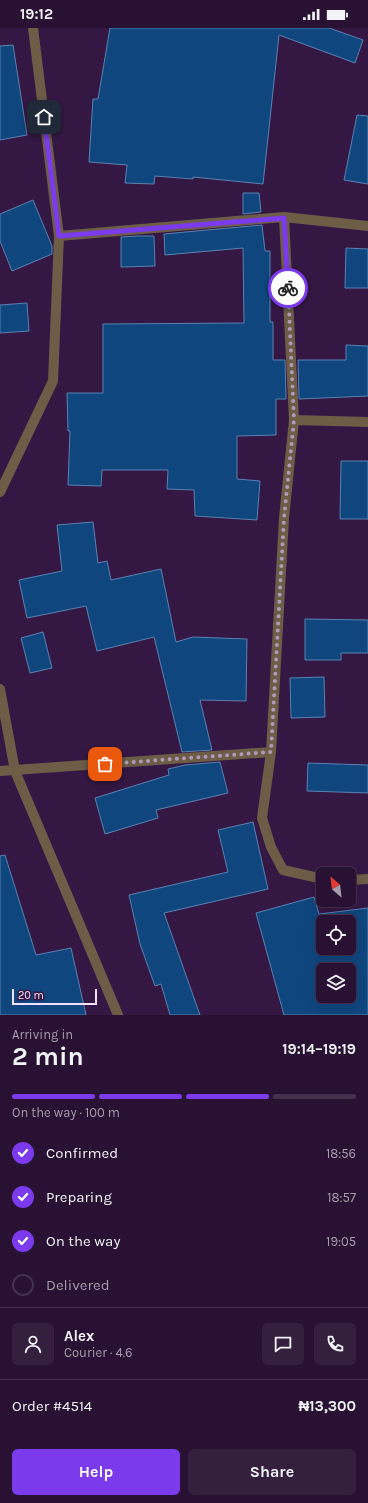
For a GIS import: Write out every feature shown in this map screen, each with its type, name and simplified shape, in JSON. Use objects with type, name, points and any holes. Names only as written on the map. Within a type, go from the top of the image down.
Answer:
[{"type":"street","points":[[0,492],[53,381],[59,236],[33,28]]},
{"type":"street","points":[[59,236],[284,218],[368,226]]},
{"type":"street","points":[[284,218],[294,420],[284,518],[271,752],[262,818],[271,847],[283,870],[316,877]]},
{"type":"street","points":[[294,420],[368,422]]},
{"type":"street","points":[[0,689],[15,771],[118,1015]]},
{"type":"street","points":[[0,771],[271,752]]},
{"type":"street","points":[[356,880],[368,879]]},
{"type":"building","points":[[110,28],[329,28],[363,40],[355,63],[279,35],[263,184],[193,177],[193,179],[155,176],[154,184],[125,183],[127,165],[89,162],[93,99],[98,99]]},
{"type":"building","points":[[13,45],[27,135],[0,140],[0,46]]},
{"type":"building","points":[[357,115],[368,116],[368,184],[344,180]]},
{"type":"building","points":[[243,193],[259,193],[261,212],[243,214]]},
{"type":"building","points":[[33,200],[52,246],[52,254],[12,271],[0,241],[0,214]]},
{"type":"building","points":[[262,225],[265,251],[270,251],[270,322],[273,322],[273,360],[285,360],[286,399],[276,399],[276,435],[237,436],[237,479],[260,481],[257,520],[195,516],[194,490],[167,489],[168,470],[102,470],[101,486],[68,485],[70,431],[68,431],[67,393],[103,393],[103,324],[244,323],[243,248],[165,255],[164,234]]},
{"type":"building","points":[[154,236],[155,266],[121,267],[121,237]]},
{"type":"building","points":[[346,248],[368,249],[368,288],[345,288]]},
{"type":"building","points":[[27,303],[29,331],[0,333],[0,305]]},
{"type":"building","points":[[346,345],[368,346],[368,396],[299,399],[298,360],[346,360]]},
{"type":"building","points":[[341,461],[368,461],[368,519],[340,519]]},
{"type":"building","points":[[93,522],[98,563],[107,561],[111,580],[161,569],[176,642],[193,637],[247,639],[246,701],[200,700],[212,750],[182,752],[154,637],[97,651],[86,606],[27,618],[19,580],[62,571],[57,525]]},
{"type":"building","points":[[305,619],[368,620],[368,653],[341,653],[341,660],[305,660]]},
{"type":"building","points":[[43,632],[52,668],[30,673],[21,638]]},
{"type":"building","points":[[324,677],[325,717],[291,718],[290,678]]},
{"type":"building","points":[[220,762],[228,793],[156,810],[158,818],[105,834],[95,798],[169,775],[168,769],[185,765]]},
{"type":"building","points":[[308,763],[368,765],[368,793],[307,791]]},
{"type":"building","points":[[253,822],[268,889],[164,913],[200,1015],[170,1015],[161,984],[155,986],[140,944],[129,895],[228,872],[218,830]]},
{"type":"building","points":[[5,855],[36,955],[71,948],[86,1015],[0,1015],[0,856]]},
{"type":"building","points":[[314,897],[319,914],[368,908],[368,1015],[284,1015],[256,913]]},
{"type":"way so far","points":[[105,764],[271,752],[284,518],[294,420],[288,288]]},
{"type":"route","points":[[44,117],[59,236],[284,218],[288,288]]}]
